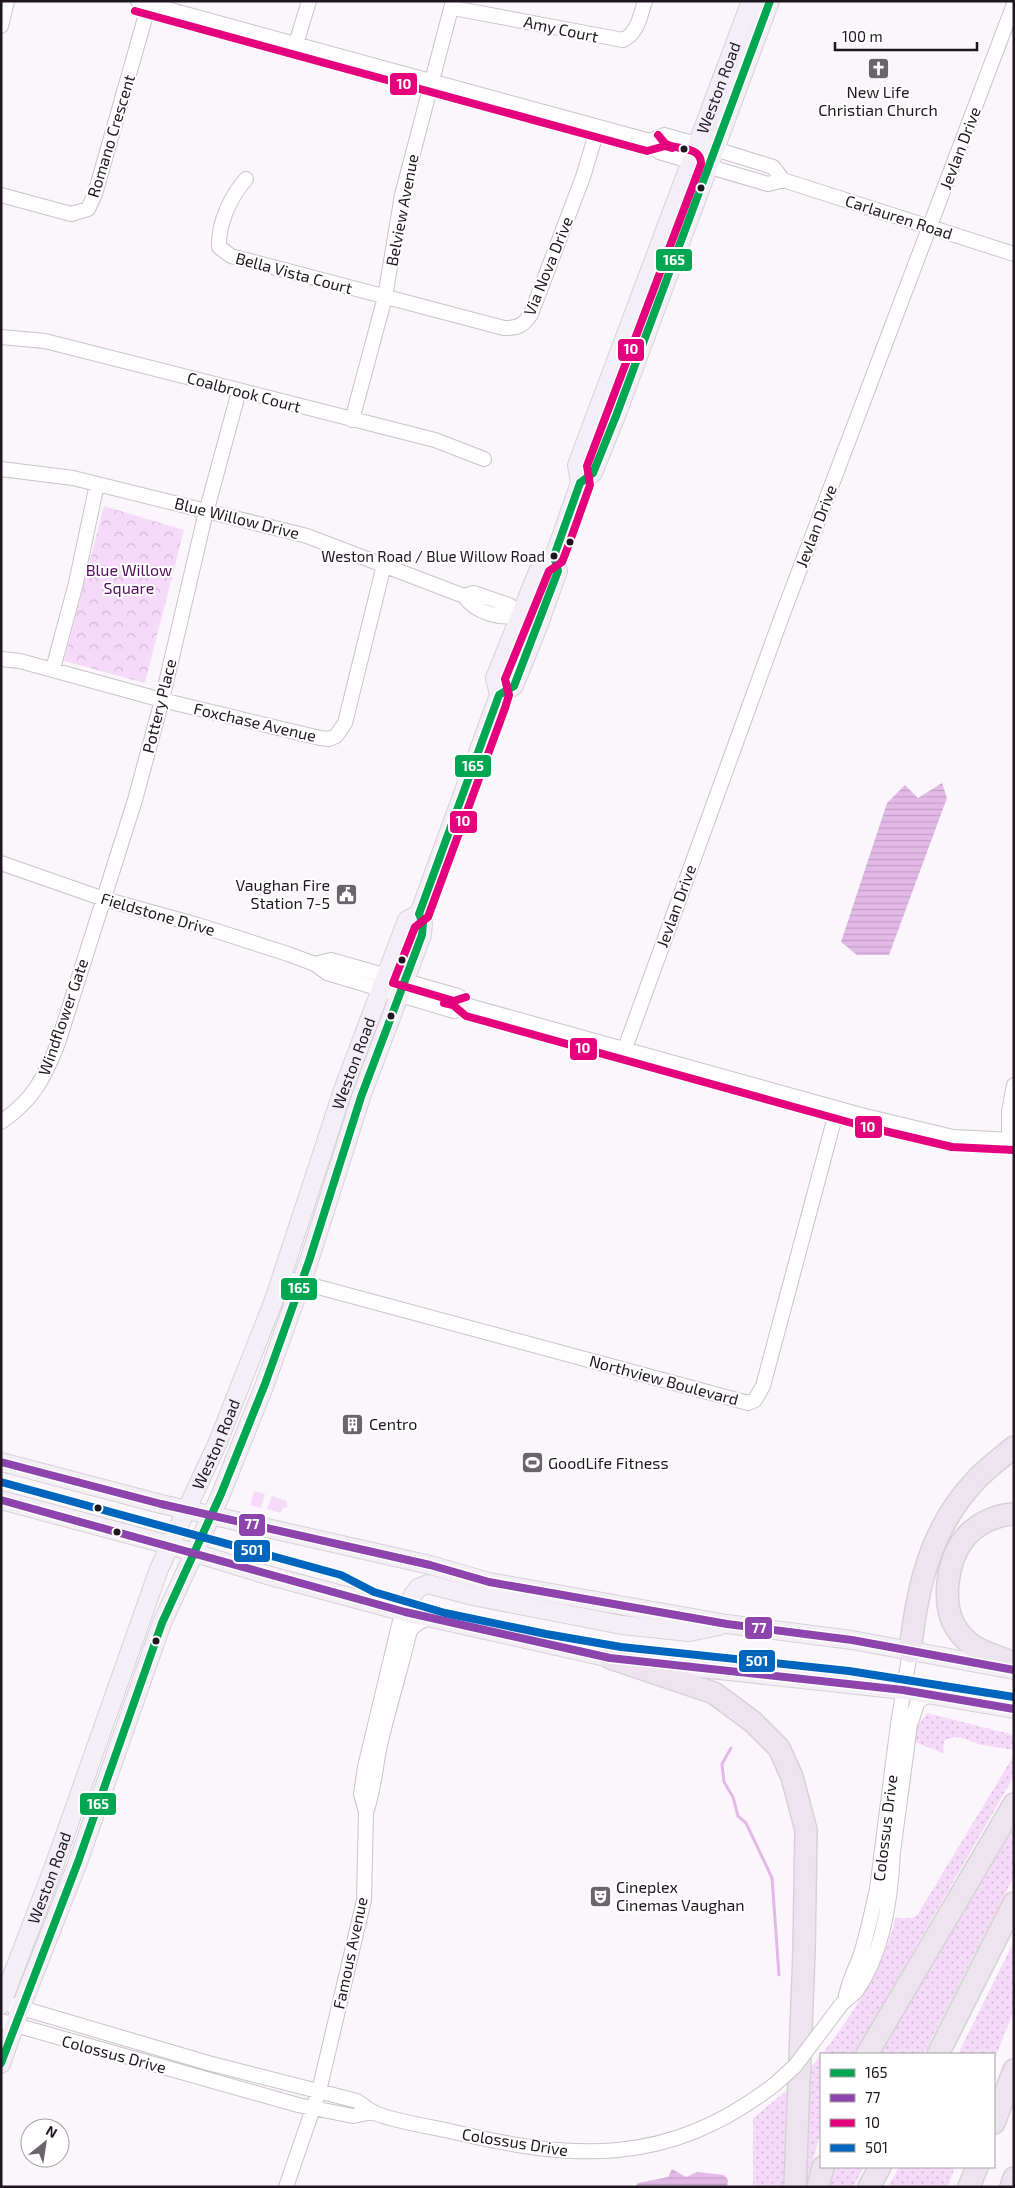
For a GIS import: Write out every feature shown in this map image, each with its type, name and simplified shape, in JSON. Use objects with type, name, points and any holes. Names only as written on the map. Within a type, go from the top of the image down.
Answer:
[{"type":"highway","points":[[910,1652],[922,1578],[929,1552],[950,1514],[976,1480],[1014,1447]]},
{"type":"highway","points":[[1014,1514],[987,1520],[964,1540],[949,1570],[947,1600],[955,1627],[977,1650],[1014,1663]]},
{"type":"highway","points":[[610,1658],[714,1693],[753,1722],[779,1748],[792,1777],[806,1830],[804,1952],[795,2187]]},
{"type":"highway","points":[[868,2053],[1014,1804]]},
{"type":"highway","points":[[939,2053],[1014,1903]]},
{"type":"highway","points":[[995,2120],[1014,2070]]},
{"type":"highway","points":[[818,2187],[823,2168]]},
{"type":"highway","points":[[869,2187],[879,2168]]},
{"type":"highway","points":[[969,2187],[977,2168]]},
{"type":"highway","points":[[1011,2187],[1014,2178]]},
{"type":"main road","name":"Weston Road","points":[[499,695],[514,686],[539,624],[558,571],[554,556],[580,483],[577,466],[751,1]]},
{"type":"main road","name":"Weston Road","points":[[580,483],[594,473],[770,1]]},
{"type":"main road","name":"Weston Road","points":[[2,2003],[53,1869],[94,1750],[169,1545],[218,1442],[281,1277],[343,1090],[407,920],[419,914],[499,695],[495,678],[541,564],[554,556]]},
{"type":"main road","name":"Weston Road","points":[[1,2064],[8,2024],[21,2007],[78,1862],[162,1623],[212,1515],[265,1384],[301,1282],[361,1097],[422,934],[423,923],[419,914]]},
{"type":"main road","points":[[1,1462],[186,1510],[430,1565],[489,1582],[727,1624],[852,1640],[1014,1670]]},
{"type":"main road","points":[[1,1500],[428,1618],[610,1658],[903,1690],[1014,1709]]},
{"type":"main road","points":[[405,1612],[418,1588],[428,1584],[473,1596],[622,1625],[689,1632],[727,1624]]},
{"type":"street","points":[[1,26],[7,1]]},
{"type":"street","points":[[296,44],[309,1]]},
{"type":"street","name":"Amy Court","points":[[453,5],[623,40],[631,36],[636,28],[646,1]]},
{"type":"street","points":[[144,3],[598,127]]},
{"type":"street","name":"Romano Crescent","points":[[1,195],[71,214],[88,209],[95,194],[144,3]]},
{"type":"street","name":"Jevlan Drive","points":[[624,1051],[779,623],[1014,4]]},
{"type":"street","name":"Belview Avenue","points":[[352,420],[385,297],[402,195],[453,5]]},
{"type":"street","name":"Carlauren Road","points":[[598,127],[650,141],[659,152],[694,153],[712,157],[768,184],[783,180],[1014,254]]},
{"type":"street","name":"Via Nova Drive","points":[[385,297],[504,328],[522,326],[531,314],[583,177],[598,127]]},
{"type":"street","name":"Bella Vista Court","points":[[246,179],[236,191],[226,212],[219,242],[222,250],[230,256],[385,297]]},
{"type":"street","name":"Coalbrook Court","points":[[1,338],[45,341],[435,440],[484,459]]},
{"type":"street","name":"Pottery Place","points":[[104,899],[162,700],[207,511],[239,391]]},
{"type":"street","name":"Blue Willow Drive","points":[[1,469],[55,475],[97,484],[307,536],[464,596],[474,593],[509,605],[520,616],[539,624]]},
{"type":"street","points":[[53,669],[76,583],[97,484]]},
{"type":"street","name":"Foxchase Avenue","points":[[1,659],[53,669],[162,700],[311,736],[329,738],[336,736],[345,723],[384,565]]},
{"type":"street","name":"Fieldstone Drive","points":[[1,863],[104,899],[224,933],[315,964],[327,973],[403,988],[454,1011],[469,1006],[624,1051]]},
{"type":"street","name":"Windflower Gate","points":[[1,1122],[28,1100],[46,1073],[104,899]]},
{"type":"street","points":[[624,1051],[837,1109],[953,1137],[1011,1140],[1010,1112],[1014,1085]]},
{"type":"street","name":"Northview Boulevard","points":[[281,1277],[748,1403],[755,1400],[763,1386],[837,1109]]},
{"type":"street","name":"Famous Avenue","points":[[319,2091],[364,1900],[366,1812],[361,1794],[365,1767],[400,1621],[405,1612]]},
{"type":"street","name":"Famous Avenue","points":[[366,1812],[372,1796],[374,1774],[382,1739],[410,1630],[428,1618]]},
{"type":"street","name":"Colossus Drive","points":[[2,2003],[208,2063],[357,2101],[373,2112],[481,2138],[545,2150],[607,2152],[634,2148],[693,2133],[726,2117],[774,2085],[794,2066],[843,2003],[847,1985],[859,1958],[872,1915],[904,1725],[903,1690],[910,1652]]},
{"type":"street","name":"Colossus Drive","points":[[904,1725],[918,1701],[929,1695]]},
{"type":"street","name":"Colossus Drive","points":[[8,2024],[314,2108],[352,2116],[373,2112]]},
{"type":"street","points":[[206,2078],[208,2063]]},
{"type":"street","points":[[286,2187],[319,2091]]},
{"type":"green space","name":"Blue Willow Square","points":[[104,506],[184,530],[145,683],[64,661]]},
{"type":"green space","points":[[254,1491],[265,1494],[261,1508],[250,1505]]},
{"type":"green space","points":[[272,1496],[286,1501],[288,1507],[283,1508],[281,1513],[267,1509]]},
{"type":"green space","points":[[927,1713],[1014,1735],[1014,1750],[982,1745],[963,1738],[954,1737],[944,1741],[943,1753],[914,1742],[917,1726]]},
{"type":"green space","points":[[1014,1755],[1014,1776],[855,2053],[823,2053],[844,2024],[876,1971],[891,1935],[895,1918],[912,1918],[918,1914]]},
{"type":"green space","points":[[1014,1828],[1014,1876],[925,2053],[881,2053]]},
{"type":"green space","points":[[1014,1941],[1014,2010],[995,2058],[995,2053],[958,2053]]},
{"type":"green space","points":[[820,2056],[820,2134],[805,2187],[808,2071]]},
{"type":"green space","points":[[792,2086],[788,2187],[753,2187],[753,2118]]},
{"type":"green space","points":[[834,2168],[863,2168],[853,2187],[828,2187]]},
{"type":"green space","points":[[898,2168],[955,2168],[948,2187],[888,2187]]},
{"type":"shaded area","points":[[942,783],[947,798],[889,955],[857,955],[841,942],[887,803],[905,785],[918,798]]},
{"type":"shaded area","points":[[672,2169],[686,2177],[697,2172],[724,2175],[728,2180],[727,2187],[635,2187],[638,2183],[668,2177]]},
{"type":"waterway","points":[[731,1748],[722,1764],[724,1782],[733,1797],[738,1816],[746,1823],[772,1878],[779,1975]]},
{"type":"transit line","name":"165","points":[[1,2063],[78,1862],[162,1623],[221,1494],[265,1384],[309,1261],[361,1097],[422,935],[423,923],[419,914],[499,695],[514,686],[558,571],[554,556],[580,483],[593,473],[616,416],[770,1]]},
{"type":"transit line","name":"10","points":[[135,11],[647,151],[665,146],[672,148]]},
{"type":"transit line","name":"10","points":[[466,997],[454,1001],[393,983],[415,927],[428,917],[505,708],[509,695],[505,679],[549,571],[562,562],[569,544],[590,485],[587,466],[701,164],[698,154],[666,144],[658,135]]},
{"type":"transit line","name":"10","points":[[444,1003],[453,1005],[466,1016],[859,1125],[952,1147],[1014,1150]]},
{"type":"transit line","name":"77","points":[[1,1462],[161,1504],[430,1565],[489,1582],[727,1624],[852,1640],[1014,1670]]},
{"type":"transit line","name":"501","points":[[1,1482],[341,1575],[374,1592],[445,1613],[621,1647],[849,1671],[1014,1697]]},
{"type":"transit line","name":"77","points":[[1,1500],[405,1612],[610,1658],[903,1690],[1014,1709]]},
{"type":"place","name":"New Life Christian Church","points":[[878,68]]},
{"type":"place","name":"Weston Road / Blue Willow Road","points":[[554,556]]},
{"type":"place","name":"Vaughan Fire Station 7-5","points":[[346,894]]},
{"type":"place","name":"Centro","points":[[353,1424]]},
{"type":"place","name":"GoodLife Fitness","points":[[532,1463]]},
{"type":"place","name":"Cineplex Cinemas Vaughan","points":[[600,1896]]}]
